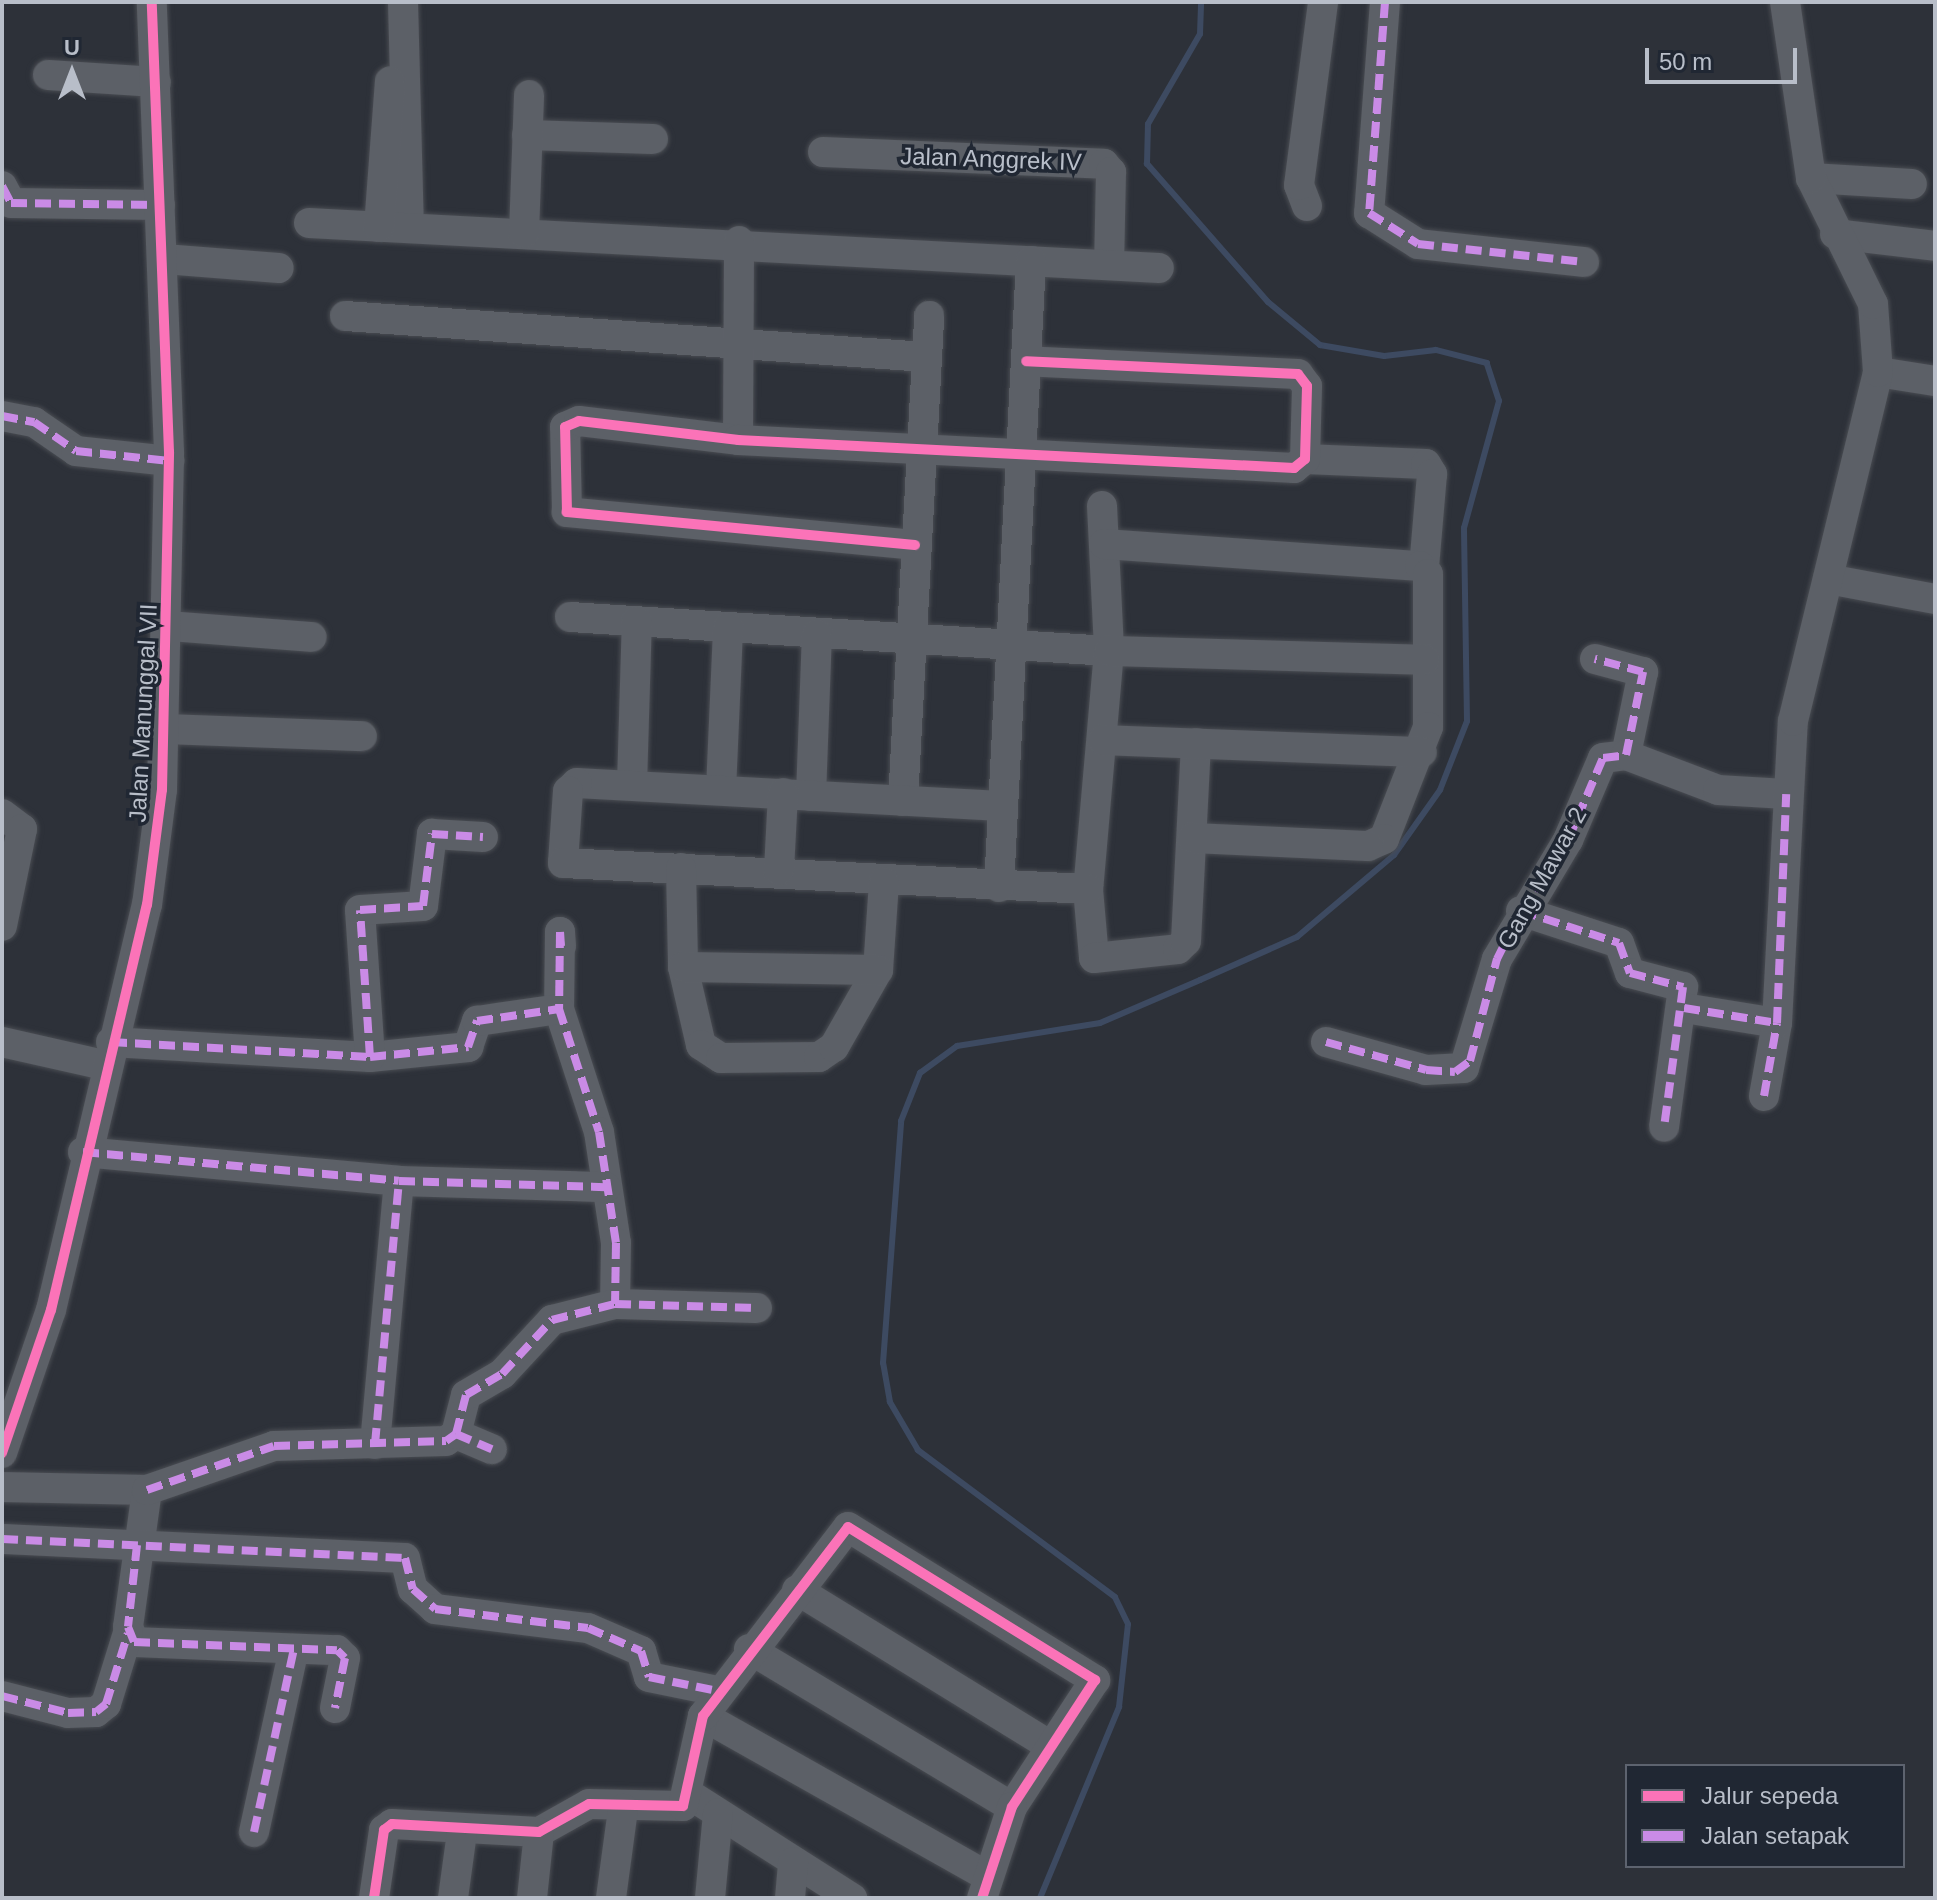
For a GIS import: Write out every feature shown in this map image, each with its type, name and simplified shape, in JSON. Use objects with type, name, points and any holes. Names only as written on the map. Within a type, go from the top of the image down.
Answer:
[{"type":"street","name":"Jalan Manunggal VII","points":[[2,1453],[65,1248],[83,1152],[147,905],[167,729],[169,461],[164,259],[152,2]]},
{"type":"street","points":[[1307,206],[1299,185],[1323,2]]},
{"type":"street","points":[[1385,2],[1369,213],[1418,244],[1584,262]]},
{"type":"street","points":[[1764,1096],[1777,1023],[1786,794],[1793,721],[1878,372],[1878,319],[1811,178],[1785,2]]},
{"type":"street","points":[[394,227],[391,54],[402,12]]},
{"type":"street","points":[[48,75],[156,82]]},
{"type":"street","points":[[524,233],[529,95]]},
{"type":"street","points":[[527,135],[653,139]]},
{"type":"street","name":"Jalan Anggrek IV","points":[[823,152],[1104,164],[1111,172],[1109,265]]},
{"type":"street","points":[[1811,178],[1912,184]]},
{"type":"street","points":[[2,186],[11,203],[160,205]]},
{"type":"street","points":[[309,223],[739,241],[1159,268]]},
{"type":"street","points":[[1835,234],[1935,246]]},
{"type":"street","points":[[738,440],[735,341],[739,241]]},
{"type":"street","points":[[164,259],[279,268]]},
{"type":"street","points":[[999,887],[1031,261]]},
{"type":"street","points":[[345,316],[735,341],[926,357]]},
{"type":"street","points":[[903,801],[919,450],[929,316]]},
{"type":"street","points":[[1026,361],[1298,374],[1307,386],[1305,459]]},
{"type":"street","points":[[1878,372],[1935,381]]},
{"type":"street","points":[[2,416],[34,422],[76,451],[169,461]]},
{"type":"street","points":[[915,545],[572,514],[564,507],[569,422],[738,440],[1020,456],[1294,468],[1305,459],[1426,464],[1432,474],[1424,567],[1422,752],[1387,834],[1371,846],[1192,838]]},
{"type":"street","points":[[1102,506],[1109,651],[1088,889],[1093,958],[1181,948],[1192,838],[1196,743]]},
{"type":"street","points":[[1104,544],[1424,567]]},
{"type":"street","points":[[1828,579],[1935,599]]},
{"type":"street","points":[[570,617],[1109,651],[1425,660]]},
{"type":"street","points":[[632,785],[637,621]]},
{"type":"street","points":[[169,626],[312,637]]},
{"type":"street","points":[[721,790],[728,627]]},
{"type":"street","points":[[779,870],[797,794],[817,634]]},
{"type":"street","points":[[1595,659],[1643,672],[1626,755],[1718,790],[1786,794]]},
{"type":"street","points":[[167,729],[362,736]]},
{"type":"street","points":[[1103,740],[1422,752]]},
{"type":"street","name":"Gang Mawar 2","points":[[1326,1042],[1426,1070],[1464,1068],[1497,959],[1521,911],[1568,840],[1603,758],[1626,755]]},
{"type":"street","points":[[1001,806],[632,785],[572,785],[563,863],[779,870],[884,882],[1088,889]]},
{"type":"street","points":[[2,814],[22,829],[2,926]]},
{"type":"street","points":[[370,1057],[360,910],[423,906],[432,834],[483,837]]},
{"type":"street","points":[[681,868],[683,967],[701,1045],[721,1058],[824,1056],[878,970],[884,882]]},
{"type":"street","points":[[1521,911],[1619,943],[1630,973],[1683,987],[1684,1008],[1664,1127]]},
{"type":"street","points":[[561,946],[560,932],[559,1009],[583,1070],[606,1187],[615,1304]]},
{"type":"street","points":[[683,967],[878,970]]},
{"type":"street","points":[[1684,1008],[1777,1023]]},
{"type":"street","points":[[2,1042],[107,1054],[370,1057],[467,1047],[477,1021],[559,1009]]},
{"type":"street","points":[[83,1152],[399,1181],[606,1187]]},
{"type":"street","points":[[375,1444],[399,1181]]},
{"type":"street","points":[[2,1487],[147,1490],[266,1447],[446,1441],[456,1434],[466,1395],[502,1374],[541,1329],[615,1304],[757,1308]]},
{"type":"street","points":[[456,1434],[492,1449]]},
{"type":"street","points":[[2,1696],[68,1713],[96,1712],[106,1704],[128,1633],[137,1545],[147,1490]]},
{"type":"street","points":[[2,1539],[405,1558],[413,1589],[435,1609],[588,1628],[641,1651],[649,1677],[711,1704],[983,1886],[1012,1807],[1095,1680],[853,1527],[843,1529],[749,1649],[711,1704],[685,1800]]},
{"type":"street","points":[[797,1590],[1051,1746]]},
{"type":"street","points":[[128,1633],[141,1646],[294,1649],[344,1654],[335,1708]]},
{"type":"street","points":[[254,1832],[294,1649]]},
{"type":"street","points":[[749,1649],[1012,1807]]},
{"type":"street","points":[[374,1898],[389,1825],[462,1832],[539,1832],[589,1804],[623,1809],[685,1800],[718,1813],[852,1898]]},
{"type":"street","points":[[611,1898],[623,1809]]},
{"type":"street","points":[[710,1898],[718,1813]]},
{"type":"street","points":[[453,1898],[462,1832]]},
{"type":"street","points":[[532,1898],[539,1832]]},
{"type":"street","points":[[790,1898],[793,1862]]},
{"type":"waterway","points":[[1040,1898],[1119,1707],[1128,1624],[1115,1597],[918,1450],[890,1402],[883,1363],[901,1121],[920,1073],[957,1046],[1100,1023],[1200,980],[1297,937],[1394,855],[1440,790],[1467,721],[1464,528],[1499,401],[1487,363],[1436,350],[1384,356],[1320,345],[1268,302],[1147,164],[1148,124],[1200,34],[1201,2]]},
{"type":"marked path","points":[[1385,2],[1369,213],[1418,244],[1584,262]]},
{"type":"marked path","points":[[2,186],[11,203],[160,205]]},
{"type":"marked path","points":[[2,416],[34,422],[76,451],[169,461]]},
{"type":"marked path","points":[[1326,1042],[1426,1070],[1455,1072],[1470,1061],[1497,959],[1521,911],[1568,840],[1603,758],[1626,755],[1643,672],[1595,659]]},
{"type":"marked path","points":[[1764,1096],[1777,1023],[1786,794]]},
{"type":"marked path","points":[[370,1057],[360,910],[423,906],[432,834],[483,837]]},
{"type":"marked path","points":[[1521,911],[1619,943],[1630,973],[1683,987],[1664,1127]]},
{"type":"marked path","points":[[561,946],[560,932],[559,1009],[599,1132],[616,1243],[615,1304]]},
{"type":"marked path","points":[[1684,1008],[1777,1023]]},
{"type":"marked path","points":[[111,1042],[370,1057],[468,1047],[477,1021],[559,1009]]},
{"type":"marked path","points":[[83,1152],[399,1181],[606,1187]]},
{"type":"marked path","points":[[375,1444],[399,1181]]},
{"type":"marked path","points":[[147,1490],[274,1446],[446,1441],[456,1434],[466,1395],[502,1374],[552,1320],[615,1304],[757,1308]]},
{"type":"marked path","points":[[456,1434],[492,1449]]},
{"type":"marked path","points":[[2,1539],[405,1558],[413,1589],[435,1609],[588,1628],[641,1651],[649,1677],[718,1691]]},
{"type":"marked path","points":[[137,1545],[128,1627],[134,1642],[337,1650],[345,1658],[335,1708]]},
{"type":"marked path","points":[[2,1696],[68,1713],[96,1712],[106,1704],[128,1633]]},
{"type":"marked path","points":[[254,1832],[294,1649]]},
{"type":"cycle path","points":[[2,1453],[51,1310],[147,905],[162,790],[169,452],[152,2]]},
{"type":"cycle path","points":[[915,545],[567,512],[565,427],[579,421],[738,440],[1294,468],[1305,459],[1307,386],[1298,374],[1026,361]]},
{"type":"cycle path","points":[[374,1898],[384,1830],[392,1824],[539,1832],[589,1804],[683,1806],[703,1716],[848,1527],[1095,1680],[1012,1807],[982,1898]]}]
